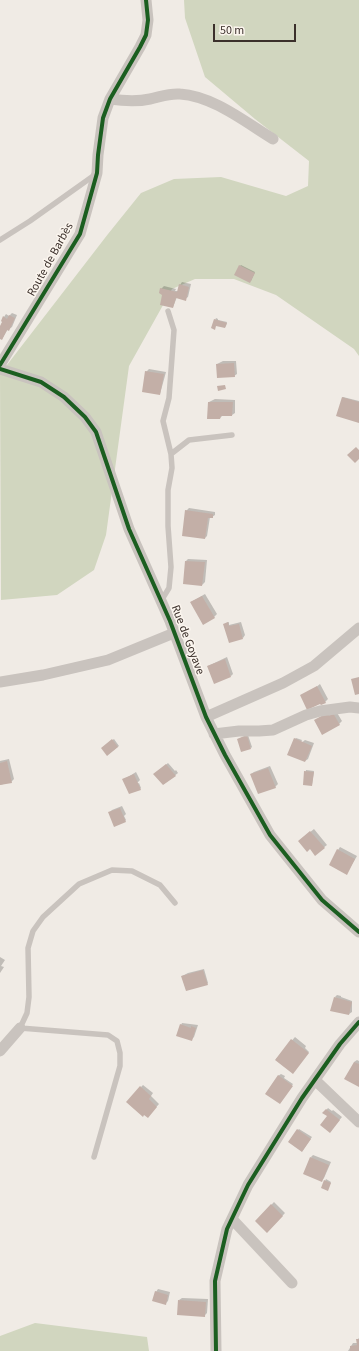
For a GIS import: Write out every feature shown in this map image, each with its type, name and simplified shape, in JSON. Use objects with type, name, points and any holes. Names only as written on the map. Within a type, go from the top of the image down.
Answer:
[{"type":"street","name":"Route de Barbès","points":[[0,364],[80,234],[97,173],[103,118],[110,100],[146,35],[148,20],[146,0]]},
{"type":"street","points":[[110,100],[133,102],[165,95],[180,94],[201,97],[220,106],[273,139]]},
{"type":"street","name":"Rue de Goyave","points":[[0,369],[41,382],[64,397],[85,417],[96,432],[129,529],[161,601],[214,734],[270,835],[322,900],[359,932]]},
{"type":"street","points":[[206,717],[283,683],[309,669],[328,656],[359,628]]},
{"type":"street","points":[[0,682],[43,675],[108,660],[174,633]]},
{"type":"street","points":[[214,734],[239,731],[273,730],[306,715],[320,711],[350,707],[359,708]]},
{"type":"street","points":[[216,1351],[215,1281],[227,1229],[248,1185],[315,1080],[340,1044],[359,1022]]},
{"type":"street","points":[[0,1051],[20,1028]]},
{"type":"street","points":[[315,1080],[359,1122]]},
{"type":"street","points":[[232,1219],[292,1283]]},
{"type":"lane","points":[[0,240],[30,221],[97,173]]},
{"type":"lane","points":[[161,601],[169,588],[171,567],[168,526],[168,490],[172,468],[171,454],[163,420],[169,398],[174,330],[168,311]]},
{"type":"lane","points":[[171,454],[189,440],[232,435]]},
{"type":"lane","points":[[94,1156],[120,1066],[120,1053],[117,1041],[108,1035],[20,1028],[27,1013],[29,997],[28,948],[33,931],[43,917],[79,884],[112,870],[132,872],[160,885],[175,903]]},
{"type":"green space","points":[[184,0],[359,0],[359,356],[354,349],[276,295],[234,279],[195,279],[172,289],[129,366],[106,535],[94,570],[57,595],[1,600],[0,374],[141,193],[174,179],[221,177],[286,196],[308,186],[309,161],[255,119],[205,77],[185,18]]},
{"type":"green space","points":[[35,1323],[147,1337],[149,1351],[0,1351],[0,1336]]},
{"type":"building","points":[[239,265],[255,273],[250,283],[234,275]]},
{"type":"building","points":[[179,284],[189,287],[186,301],[176,298],[173,308],[160,305],[162,295],[159,293],[160,288],[177,292]]},
{"type":"building","points":[[9,315],[15,318],[9,331],[7,330],[2,340],[0,339],[1,321],[3,316],[7,319]]},
{"type":"building","points":[[214,319],[227,323],[225,328],[216,326],[215,330],[211,328]]},
{"type":"building","points":[[234,363],[235,377],[217,378],[216,364]]},
{"type":"building","points":[[145,371],[164,374],[160,395],[142,392]]},
{"type":"building","points":[[225,385],[226,389],[218,391],[217,386]]},
{"type":"building","points":[[342,397],[359,402],[359,423],[336,416]]},
{"type":"building","points":[[208,402],[233,402],[232,416],[221,416],[220,419],[207,419]]},
{"type":"building","points":[[356,447],[359,450],[359,459],[355,463],[347,455]]},
{"type":"building","points":[[185,510],[213,514],[213,518],[208,518],[205,539],[182,536]]},
{"type":"building","points":[[185,561],[205,562],[202,586],[183,584]]},
{"type":"building","points":[[202,596],[215,618],[203,625],[190,602]]},
{"type":"building","points":[[228,622],[229,626],[239,624],[243,639],[229,643],[223,624]]},
{"type":"building","points":[[225,659],[231,677],[214,684],[207,666]]},
{"type":"building","points":[[359,677],[359,694],[355,695],[351,679]]},
{"type":"building","points":[[317,686],[326,703],[307,710],[300,695]]},
{"type":"building","points":[[327,713],[329,716],[333,713],[340,725],[322,735],[314,720]]},
{"type":"building","points":[[247,735],[251,749],[241,752],[237,739]]},
{"type":"building","points":[[294,738],[312,746],[305,762],[287,755]]},
{"type":"building","points":[[112,739],[118,747],[107,756],[101,748]]},
{"type":"building","points":[[7,761],[12,783],[0,785],[0,763]]},
{"type":"building","points":[[166,764],[176,776],[163,785],[153,774]]},
{"type":"building","points":[[268,768],[276,788],[258,794],[250,774]]},
{"type":"building","points":[[304,771],[314,772],[312,786],[303,785]]},
{"type":"building","points":[[134,774],[141,790],[129,794],[122,779]]},
{"type":"building","points":[[120,808],[126,822],[114,827],[108,812]]},
{"type":"building","points":[[310,831],[325,848],[315,856],[310,849],[307,852],[298,841]]},
{"type":"building","points":[[337,849],[355,859],[347,875],[329,865]]},
{"type":"building","points":[[203,970],[208,985],[186,991],[181,976]]},
{"type":"building","points":[[334,997],[352,1002],[349,1015],[330,1011]]},
{"type":"building","points":[[180,1024],[191,1028],[191,1026],[196,1028],[192,1041],[176,1036]]},
{"type":"building","points":[[291,1039],[309,1053],[293,1074],[275,1060]]},
{"type":"building","points":[[354,1062],[359,1064],[359,1087],[344,1079]]},
{"type":"building","points":[[278,1075],[293,1086],[280,1104],[265,1094]]},
{"type":"building","points":[[140,1086],[151,1096],[149,1099],[157,1107],[148,1118],[144,1115],[143,1117],[126,1102]]},
{"type":"building","points":[[326,1109],[340,1120],[330,1133],[320,1125],[327,1116],[322,1113]]},
{"type":"building","points":[[297,1129],[311,1139],[302,1152],[288,1142]]},
{"type":"building","points":[[310,1157],[329,1165],[322,1182],[303,1174]]},
{"type":"building","points":[[324,1180],[331,1183],[328,1191],[321,1188]]},
{"type":"building","points":[[271,1204],[283,1216],[267,1233],[255,1221]]},
{"type":"building","points":[[155,1291],[168,1295],[166,1305],[152,1301]]},
{"type":"building","points":[[178,1300],[206,1302],[205,1317],[177,1315]]},
{"type":"building","points":[[356,1339],[359,1339],[359,1351],[350,1351],[350,1346],[357,1345]]},
{"type":"cycle path","points":[[0,365],[80,234],[97,173],[103,118],[110,99],[146,35],[148,20],[146,0]]},
{"type":"cycle path","points":[[0,369],[41,382],[64,397],[85,417],[96,432],[129,529],[170,621],[206,717],[225,755],[270,835],[322,900],[359,932]]},
{"type":"cycle path","points":[[216,1351],[215,1281],[227,1229],[248,1185],[302,1098],[340,1044],[359,1022]]}]
